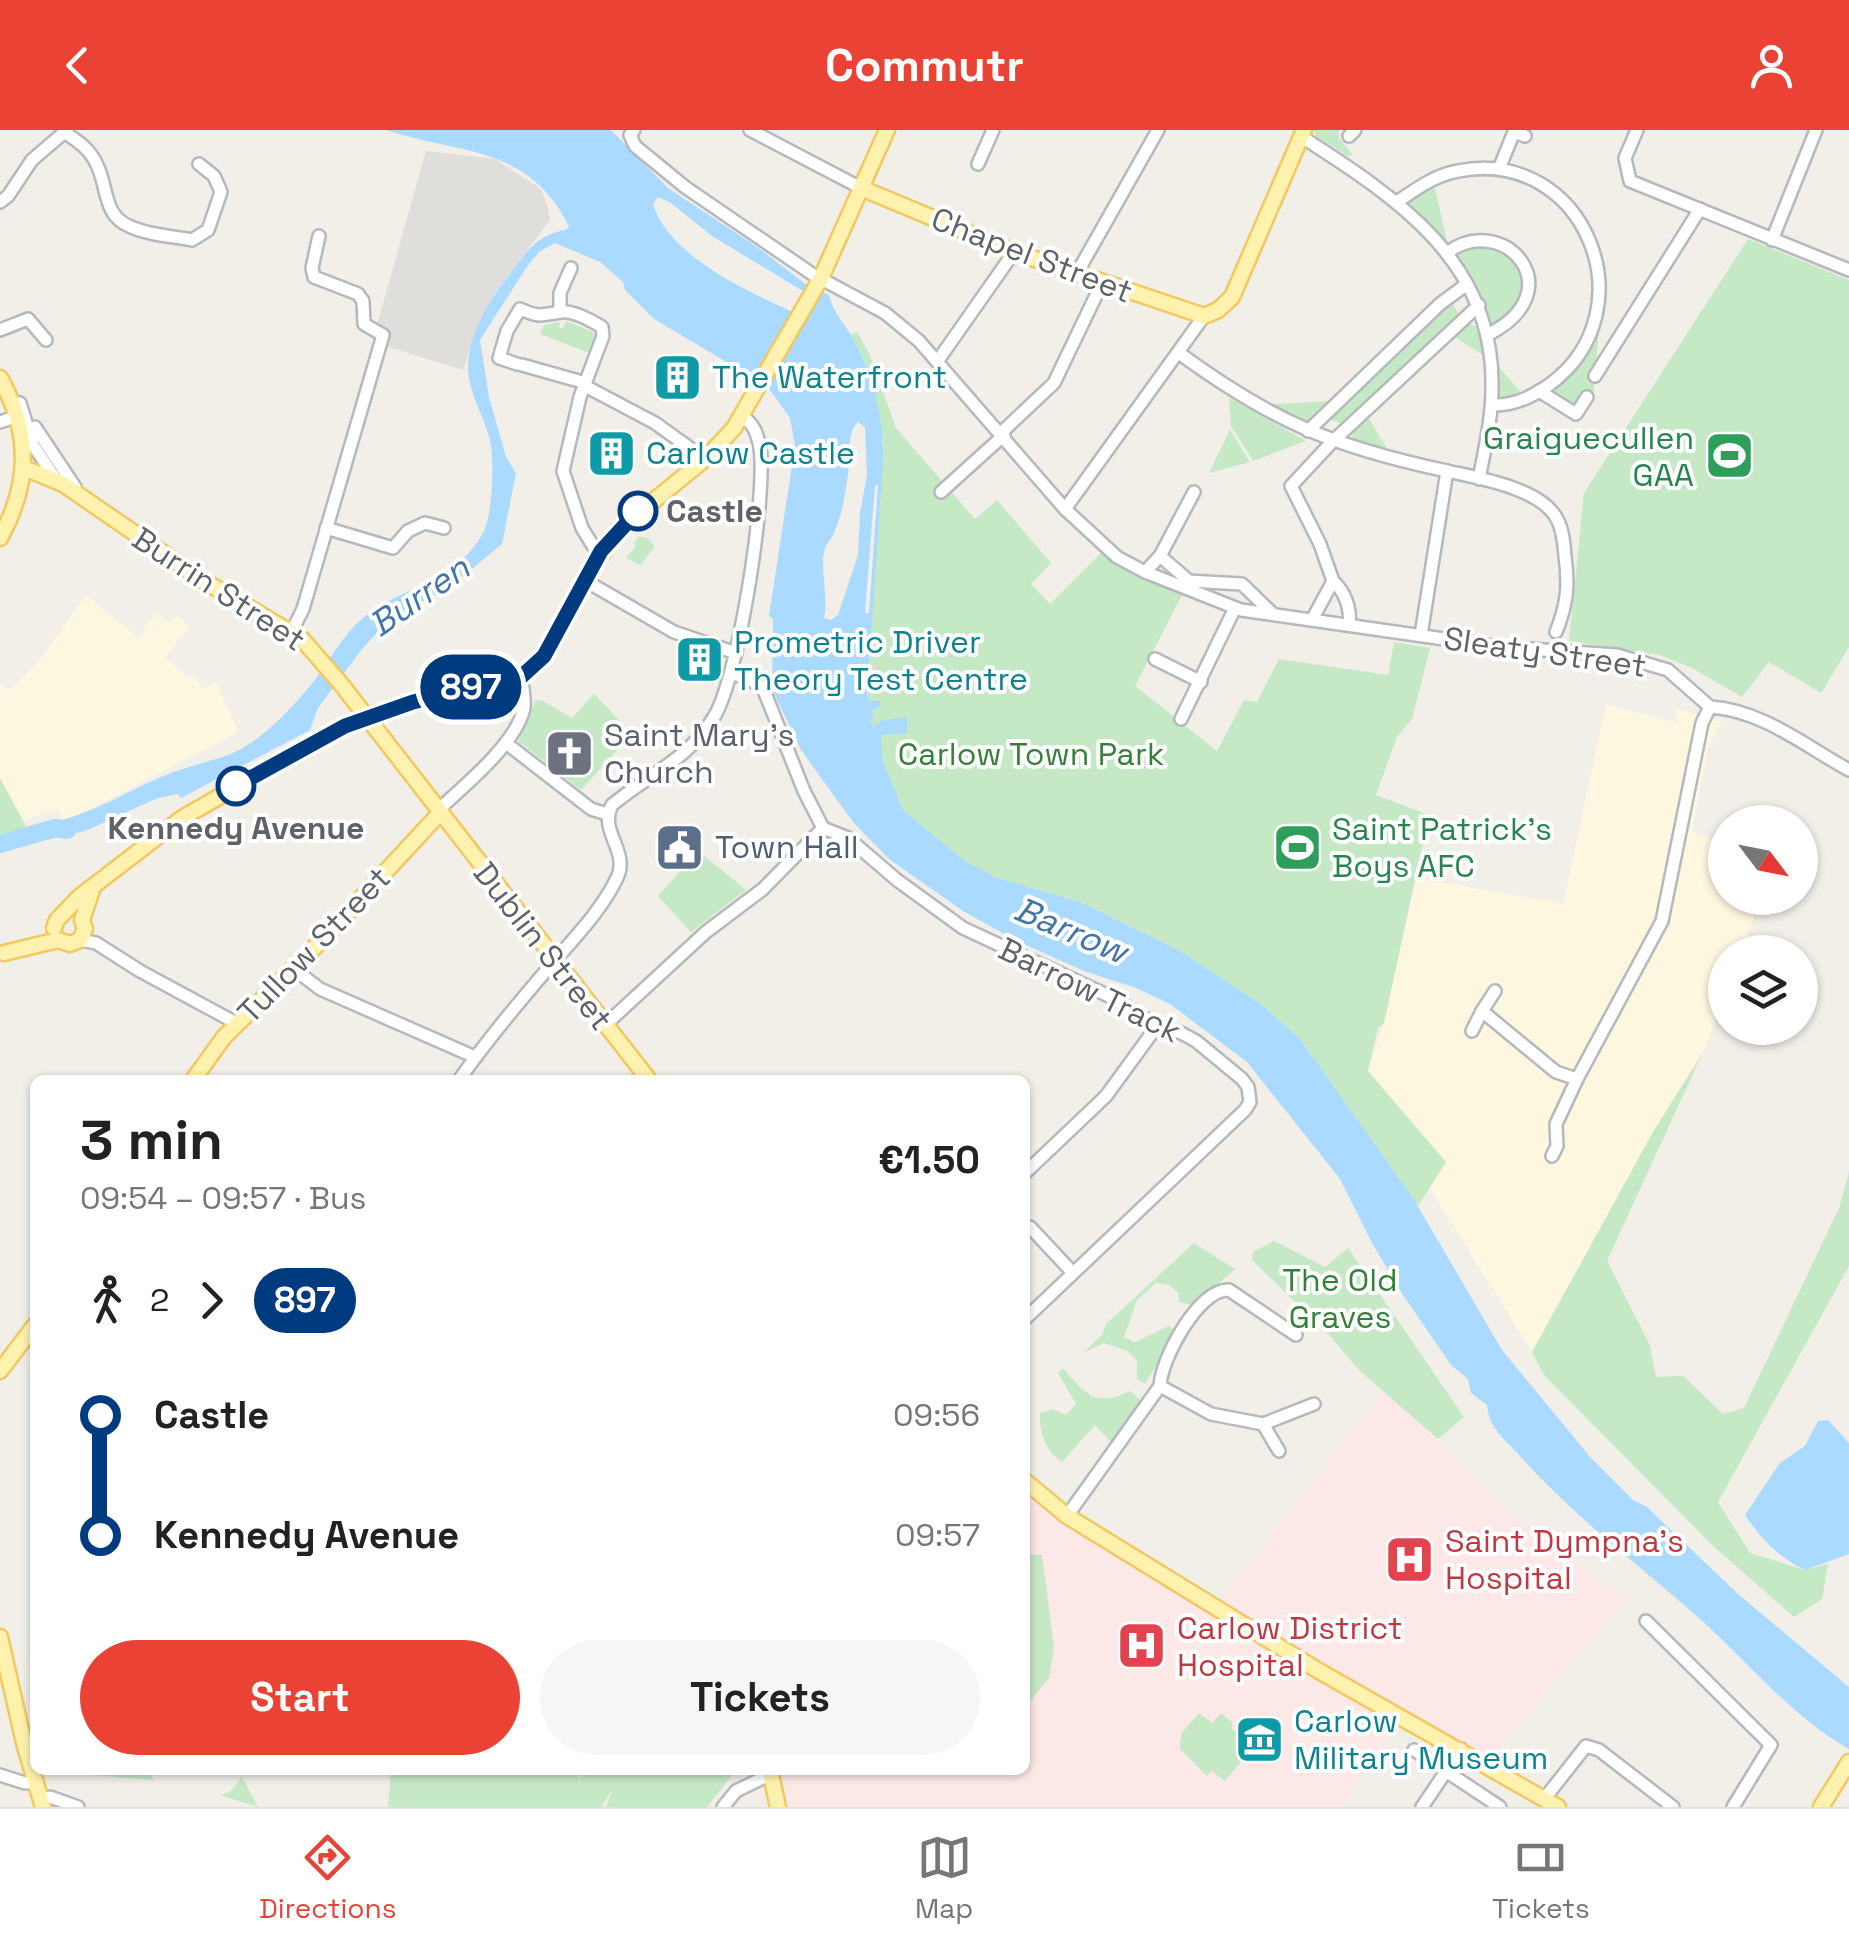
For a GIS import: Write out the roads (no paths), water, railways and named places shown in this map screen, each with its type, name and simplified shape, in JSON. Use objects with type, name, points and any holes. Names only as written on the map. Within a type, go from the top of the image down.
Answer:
[{"type":"main road","points":[[58,928],[92,890],[202,805],[345,726],[413,702],[521,677],[544,656],[584,580],[619,528],[705,459],[738,422],[818,283],[887,130]]},
{"type":"main road","points":[[1204,316],[1232,297],[1303,134]]},
{"type":"main road","name":"Chapel Street","points":[[861,188],[1014,252],[1204,316]]},
{"type":"main road","points":[[0,378],[24,468],[20,494],[0,538]]},
{"type":"main road","name":"Burrin Street","points":[[24,468],[57,481],[204,581],[292,633],[322,659],[439,811]]},
{"type":"main road","name":"Dublin Street","points":[[439,811],[645,1075]]},
{"type":"main road","name":"Tullow Street","points":[[197,1075],[224,1037],[294,969],[439,811]]},
{"type":"main road","points":[[58,928],[70,944],[82,930],[92,890]]},
{"type":"main road","points":[[2,954],[58,928],[73,914],[82,930]]},
{"type":"main road","points":[[0,1371],[30,1332]]},
{"type":"main road","points":[[1030,1485],[1067,1516],[1318,1671],[1551,1802]]},
{"type":"main road","points":[[0,1636],[30,1765]]},
{"type":"main road","points":[[1821,1807],[1849,1762]]},
{"type":"main road","points":[[32,1775],[42,1803]]},
{"type":"main road","points":[[771,1775],[778,1807]]},
{"type":"street","points":[[750,130],[861,188]]},
{"type":"street","points":[[978,164],[993,130]]},
{"type":"street","points":[[1077,273],[1158,130]]},
{"type":"street","points":[[1638,130],[1625,158],[1630,180],[1849,270]]},
{"type":"street","points":[[1772,240],[1816,130]]},
{"type":"street","points":[[0,202],[32,160],[65,131],[90,152],[107,203],[117,218],[128,226],[192,240],[208,230],[221,192],[214,176],[199,164]]},
{"type":"street","points":[[1499,170],[1514,132],[1525,136]]},
{"type":"street","points":[[1303,134],[1396,202],[1448,252],[1478,305],[1488,336],[1492,405],[1479,478]]},
{"type":"street","name":"Sleaty Street","points":[[631,135],[696,195],[818,283],[885,313],[939,359],[1066,509],[1117,557],[1145,572],[1236,608],[1500,647],[1617,655],[1653,664],[1678,677],[1710,708],[1729,708],[1757,718],[1849,770]]},
{"type":"street","points":[[1396,202],[1442,176],[1474,169],[1499,170],[1540,182],[1569,205],[1583,223],[1596,256],[1600,290],[1586,342],[1567,369],[1540,391],[1504,406],[1492,405]]},
{"type":"street","points":[[1595,376],[1700,209]]},
{"type":"street","points":[[292,633],[383,334],[364,324],[358,294],[314,278],[312,268],[319,236]]},
{"type":"street","points":[[1448,252],[1472,240],[1494,242],[1506,246],[1524,267],[1529,288],[1525,305],[1510,322],[1488,336]]},
{"type":"street","points":[[939,359],[1014,252]]},
{"type":"street","points":[[560,312],[560,293],[571,268]]},
{"type":"street","points":[[941,492],[1054,384],[1102,283]]},
{"type":"street","points":[[1308,431],[1440,304],[1467,284]]},
{"type":"street","points":[[1349,624],[1350,612],[1340,587],[1333,581],[1291,486],[1332,442],[1478,305]]},
{"type":"street","points":[[601,551],[592,546],[582,528],[562,471],[585,384],[603,336],[602,327],[560,312],[538,317],[520,309],[507,331],[499,358],[585,384],[655,423],[705,459]]},
{"type":"street","points":[[1066,509],[1204,316]]},
{"type":"street","points":[[0,330],[28,319],[46,340]]},
{"type":"street","points":[[1179,353],[1259,408],[1332,442],[1479,478],[1544,502],[1562,530],[1568,582],[1566,606],[1556,632]]},
{"type":"street","points":[[1540,391],[1578,415],[1587,397]]},
{"type":"street","name":"Burrin Street","points":[[12,414],[57,481]]},
{"type":"street","points":[[462,1075],[591,919],[618,877],[622,865],[607,814],[621,797],[688,751],[714,718],[732,674],[761,477],[756,432],[738,422]]},
{"type":"street","points":[[36,428],[76,494]]},
{"type":"street","points":[[1422,635],[1446,471]]},
{"type":"street","points":[[1145,572],[1160,556],[1194,492]]},
{"type":"street","points":[[326,528],[394,548],[408,531],[424,523],[444,528]]},
{"type":"street","points":[[1160,556],[1189,581],[1242,584],[1273,614]]},
{"type":"street","points":[[584,580],[674,632],[736,653]]},
{"type":"street","points":[[1313,618],[1333,581]]},
{"type":"street","points":[[1181,719],[1236,608]]},
{"type":"street","points":[[1155,659],[1201,682]]},
{"type":"street","points":[[604,1026],[706,932],[762,889],[822,828],[764,688],[732,674]]},
{"type":"street","points":[[439,811],[506,743],[524,709],[521,677]]},
{"type":"street","points":[[1552,1156],[1557,1146],[1556,1124],[1577,1079],[1662,921],[1702,723],[1710,708]]},
{"type":"street","points":[[506,743],[591,809],[607,814]]},
{"type":"street","name":"Barrow Track","points":[[822,828],[848,838],[963,928],[1113,998],[1157,1026],[1181,1033],[1208,1050],[1248,1087],[1250,1102],[1073,1273]]},
{"type":"street","points":[[82,930],[96,944],[140,971],[238,1024]]},
{"type":"street","points":[[294,969],[320,989],[475,1057]]},
{"type":"street","points":[[1472,1032],[1495,990]]},
{"type":"street","points":[[1482,1011],[1556,1072],[1577,1079]]},
{"type":"street","points":[[1030,1168],[1106,1096],[1157,1026]]},
{"type":"street","points":[[1030,1227],[1073,1273],[1030,1314]]},
{"type":"street","points":[[1067,1516],[1160,1386],[1160,1374],[1172,1348],[1200,1304],[1221,1290],[1229,1290],[1296,1335]]},
{"type":"street","points":[[1160,1386],[1211,1414],[1263,1424],[1314,1404]]},
{"type":"street","points":[[1263,1424],[1279,1451]]},
{"type":"street","points":[[1646,1621],[1771,1745],[1734,1807]]},
{"type":"street","points":[[1551,1802],[1586,1746],[1599,1750],[1672,1807]]},
{"type":"street","points":[[1422,1807],[1461,1749]]},
{"type":"street","points":[[1414,1750],[1500,1807]]},
{"type":"street","points":[[0,1775],[34,1782]]},
{"type":"street","points":[[723,1807],[736,1790],[764,1775]]},
{"type":"street","points":[[42,1803],[50,1797],[78,1807]]},
{"type":"water","name":"Barrow","points":[[386,130],[611,130],[668,188],[804,283],[829,295],[862,356],[880,416],[883,463],[867,694],[869,701],[880,701],[880,707],[871,710],[873,727],[882,720],[907,717],[907,733],[881,735],[882,758],[903,810],[965,861],[995,877],[1083,903],[1180,951],[1261,1004],[1300,1039],[1413,1198],[1502,1350],[1591,1458],[1738,1594],[1849,1687],[1849,1749],[1789,1705],[1700,1619],[1561,1499],[1503,1438],[1492,1424],[1487,1405],[1471,1393],[1468,1379],[1451,1365],[1403,1295],[1340,1179],[1247,1062],[1170,1004],[1017,941],[963,911],[889,859],[853,822],[801,750],[772,689],[773,619],[769,616],[795,446],[790,418],[767,386],[654,319],[600,262],[555,243],[539,252],[480,340],[489,397],[506,457],[516,473],[502,544],[450,587],[390,619],[318,708],[310,730],[181,798],[178,794],[158,798],[85,831],[46,840],[44,824],[77,815],[155,779],[226,756],[251,743],[298,700],[357,623],[382,605],[446,572],[473,549],[483,533],[491,500],[492,457],[468,374],[472,340],[488,305],[527,252],[540,240],[569,226],[552,199],[512,166]],"holes":[[[658,197],[712,236],[816,299],[806,317],[740,287],[696,258],[662,224],[653,204]],[[858,422],[865,427],[867,475],[858,555],[838,615],[831,620],[824,618],[823,556],[842,510],[851,436]]]},
{"type":"water","points":[[1828,1420],[1849,1443],[1849,1554],[1805,1570],[1771,1547],[1745,1515],[1780,1463],[1805,1446],[1818,1421]]},
{"type":"waterway","name":"Burren","points":[[0,844],[55,828],[67,830]]},
{"type":"place","name":"The Waterfront","points":[[677,377]]},
{"type":"place","name":"Carlow Castle","points":[[611,453]]},
{"type":"place","name":"Graiguecullen GAA","points":[[1729,456]]},
{"type":"place","name":"Castle","points":[[638,511]]},
{"type":"place","name":"Prometric Driver Theory Test Centre","points":[[699,660]]},
{"type":"place","name":"Saint Mary's Church","points":[[569,753]]},
{"type":"place","name":"Kennedy Avenue","points":[[236,786]]},
{"type":"place","name":"Town Hall","points":[[680,847]]},
{"type":"place","name":"Saint Patrick's Boys AFC","points":[[1297,847]]},
{"type":"place","name":"Saint Dympna's Hospital","points":[[1410,1559]]},
{"type":"place","name":"Carlow District Hospital","points":[[1142,1646]]},
{"type":"place","name":"Carlow Military Museum","points":[[1259,1739]]},
{"type":"park label","name":"Carlow Town Park","points":[[1031,754]]},
{"type":"park label","name":"The Old Graves","points":[[1340,1298]]}]
